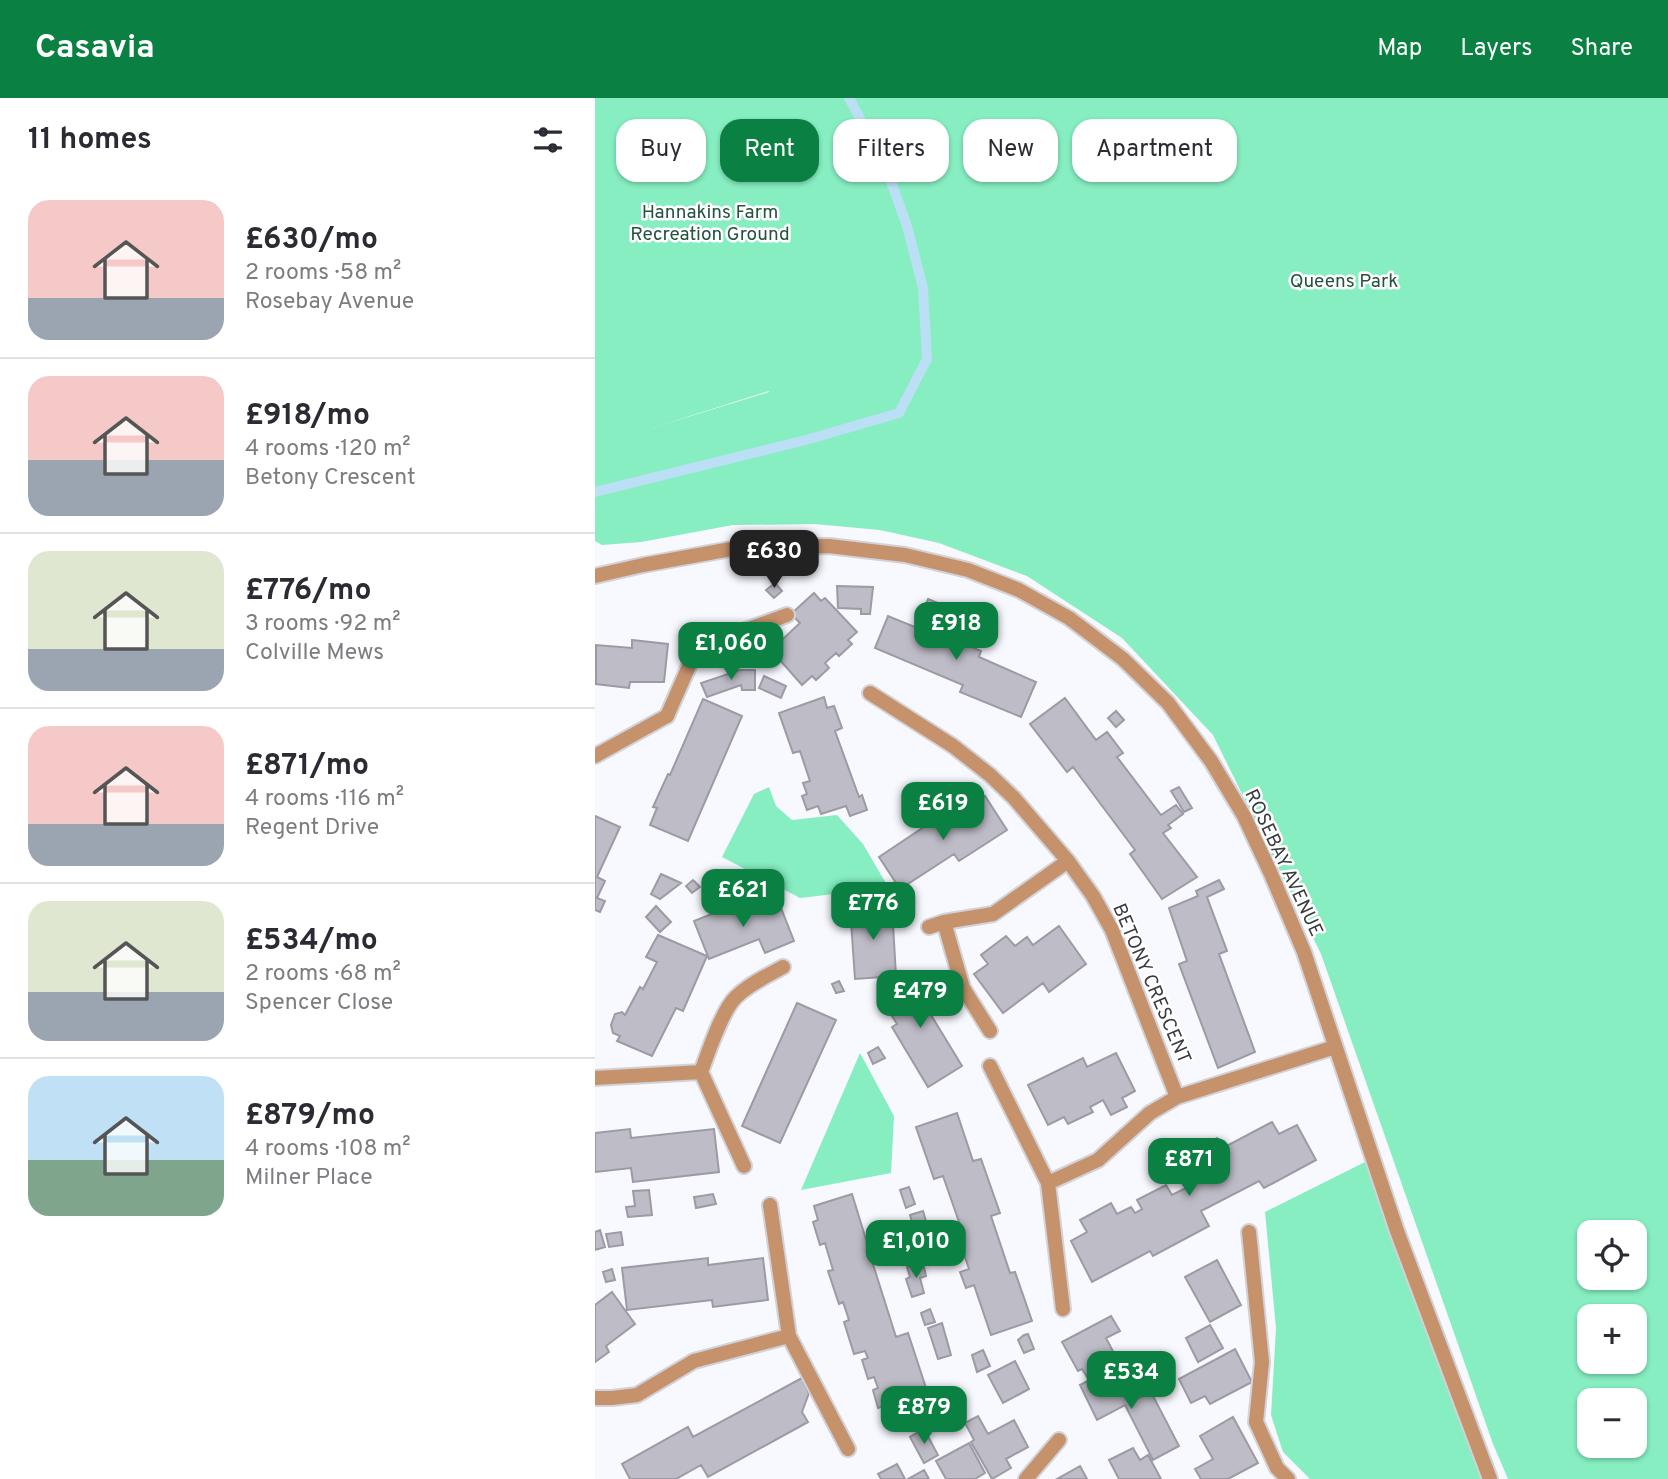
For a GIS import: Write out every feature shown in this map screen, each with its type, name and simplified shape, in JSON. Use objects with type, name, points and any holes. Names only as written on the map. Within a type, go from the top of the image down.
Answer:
[{"type":"street","name":"ROSEBAY AVENUE","points":[[595,576],[742,547],[829,546],[905,555],[968,570],[1019,590],[1069,618],[1123,659],[1168,704],[1211,761],[1244,816],[1304,952],[1397,1231],[1490,1479]]},
{"type":"street","points":[[595,756],[667,716],[697,648],[787,615]]},
{"type":"street","name":"BETONY CRESCENT","points":[[870,693],[953,746],[990,775],[1014,798],[1068,861],[1093,896],[1112,930],[1177,1097]]},
{"type":"street","points":[[929,927],[993,914],[1068,861]]},
{"type":"street","points":[[944,922],[963,988],[990,1031]]},
{"type":"street","points":[[744,1166],[701,1072],[717,1029],[734,998],[752,984],[783,967]]},
{"type":"street","points":[[1048,1183],[1098,1160],[1150,1113],[1177,1097],[1335,1047]]},
{"type":"street","points":[[990,1066],[1048,1183],[1063,1309]]},
{"type":"street","points":[[595,1078],[701,1072]]},
{"type":"street","points":[[770,1205],[789,1336],[848,1449]]},
{"type":"street","points":[[1249,1232],[1262,1362],[1256,1422],[1277,1468],[1289,1479]]},
{"type":"street","points":[[595,1398],[637,1395],[694,1361],[789,1336]]},
{"type":"street","points":[[1026,1479],[1059,1440]]},
{"type":"green space","points":[[595,98],[1668,98],[1668,1479],[1508,1479],[1493,1444],[1321,954],[1213,735],[1122,638],[1027,576],[939,543],[880,530],[814,524],[733,525],[641,542],[602,545],[595,541]],"holes":[[[769,391],[769,392],[652,428]]]},
{"type":"green space","points":[[769,787],[776,806],[792,820],[837,815],[863,844],[894,897],[843,893],[800,898],[722,857],[754,794]]},
{"type":"green space","points":[[860,1053],[894,1116],[891,1173],[801,1190]]},
{"type":"green space","points":[[1373,1158],[1490,1479],[1310,1479],[1283,1452],[1271,1415],[1276,1328],[1265,1212]]},
{"type":"building","points":[[775,583],[782,591],[774,598],[766,590]]},
{"type":"building","points":[[837,586],[873,587],[870,614],[861,614],[861,609],[838,608]]},
{"type":"building","points":[[814,593],[821,601],[825,598],[857,632],[848,640],[852,644],[839,656],[836,653],[825,663],[829,668],[816,680],[812,676],[802,685],[771,650],[800,623],[791,614]]},
{"type":"building","points":[[928,599],[938,603],[932,616],[953,624],[948,637],[981,651],[979,657],[1036,682],[1021,717],[960,692],[963,685],[875,648],[888,616],[927,632],[932,621],[921,616]]},
{"type":"building","points":[[632,640],[668,644],[664,682],[630,682],[629,688],[596,684],[596,645],[632,648]]},
{"type":"building","points":[[740,670],[755,670],[755,690],[742,690],[741,685],[707,697],[701,683]]},
{"type":"building","points":[[764,676],[786,686],[781,698],[759,688]]},
{"type":"building","points":[[824,697],[827,708],[834,706],[842,728],[835,731],[859,797],[862,795],[867,810],[850,816],[846,806],[821,814],[818,806],[807,810],[802,796],[807,794],[803,783],[810,781],[800,751],[793,753],[779,713]]},
{"type":"building","points":[[1065,698],[1096,740],[1107,732],[1123,753],[1117,757],[1161,815],[1176,805],[1183,814],[1168,825],[1171,828],[1163,833],[1197,877],[1162,899],[1130,854],[1135,850],[1073,767],[1067,772],[1030,724]]},
{"type":"building","points":[[703,699],[742,716],[688,841],[650,825],[657,808],[653,807]]},
{"type":"building","points":[[1116,711],[1124,720],[1116,727],[1108,718]]},
{"type":"building","points":[[1179,787],[1192,808],[1184,812],[1171,791]]},
{"type":"building","points":[[985,796],[1007,830],[959,861],[954,854],[900,889],[879,857],[936,819],[940,825]]},
{"type":"building","points":[[595,816],[620,827],[597,877],[605,881],[597,898],[605,901],[600,912],[595,910]]},
{"type":"building","points":[[661,874],[681,883],[660,899],[651,894]]},
{"type":"building","points":[[693,880],[700,887],[692,893],[686,886]]},
{"type":"building","points":[[1219,880],[1224,889],[1207,897],[1227,951],[1219,954],[1255,1052],[1218,1068],[1179,964],[1187,961],[1169,908],[1198,896],[1196,891]]},
{"type":"building","points":[[746,900],[752,914],[779,903],[794,941],[765,953],[759,939],[709,959],[694,921]]},
{"type":"building","points":[[656,906],[671,922],[660,932],[646,917]]},
{"type":"building","points":[[850,907],[892,907],[896,976],[855,979]]},
{"type":"building","points":[[1059,926],[1086,964],[1049,992],[1043,983],[1003,1013],[974,974],[988,964],[981,955],[1006,936],[1015,946],[1027,937],[1033,945]]},
{"type":"building","points":[[658,935],[707,956],[683,1011],[676,1008],[652,1056],[617,1041],[620,1036],[613,1033],[611,1025],[615,1014],[622,1012],[625,1015],[640,987],[643,989],[657,962],[646,957]]},
{"type":"building","points":[[916,974],[935,1006],[928,1010],[962,1066],[928,1087],[892,1027],[897,1024],[879,996]]},
{"type":"building","points":[[839,981],[844,991],[836,993],[832,984]]},
{"type":"building","points":[[797,1003],[836,1020],[780,1143],[742,1126]]},
{"type":"building","points":[[878,1047],[885,1058],[873,1064],[868,1053]]},
{"type":"building","points":[[1116,1053],[1135,1091],[1122,1098],[1127,1107],[1111,1115],[1103,1100],[1090,1107],[1093,1112],[1068,1124],[1064,1117],[1048,1125],[1028,1085],[1083,1058],[1087,1067]]},
{"type":"building","points":[[957,1113],[973,1161],[981,1159],[1000,1213],[991,1216],[1010,1273],[1015,1272],[1032,1321],[991,1335],[974,1285],[966,1288],[960,1272],[969,1269],[954,1224],[959,1222],[943,1176],[934,1179],[916,1127]]},
{"type":"building","points":[[1272,1122],[1279,1134],[1297,1125],[1316,1160],[1264,1188],[1259,1181],[1201,1211],[1209,1226],[1153,1256],[1150,1251],[1092,1282],[1071,1241],[1087,1232],[1080,1220],[1111,1203],[1117,1214],[1131,1207],[1135,1213],[1142,1209],[1137,1200],[1166,1185],[1172,1195],[1188,1187],[1180,1172],[1195,1164],[1189,1153],[1217,1138],[1223,1148]]},
{"type":"building","points":[[630,1129],[631,1138],[714,1129],[719,1172],[633,1182],[631,1168],[595,1172],[595,1133]]},
{"type":"building","points":[[909,1187],[915,1204],[906,1208],[900,1190]]},
{"type":"building","points":[[649,1190],[652,1215],[628,1217],[626,1207],[635,1206],[633,1191]]},
{"type":"building","points":[[713,1194],[716,1204],[696,1208],[694,1197]]},
{"type":"building","points":[[852,1194],[868,1246],[890,1238],[894,1250],[871,1258],[896,1337],[908,1333],[932,1406],[888,1420],[884,1406],[878,1408],[873,1390],[878,1388],[874,1377],[868,1379],[862,1360],[868,1358],[865,1351],[854,1354],[844,1322],[849,1320],[843,1302],[839,1304],[828,1271],[833,1270],[825,1243],[820,1245],[813,1222],[818,1220],[814,1206]]},
{"type":"building","points":[[923,1211],[933,1245],[920,1249],[910,1215]]},
{"type":"building","points":[[600,1230],[605,1247],[595,1250],[595,1232]]},
{"type":"building","points":[[621,1232],[623,1245],[609,1247],[606,1234]]},
{"type":"building","points":[[708,1258],[708,1265],[763,1258],[768,1300],[713,1307],[712,1300],[627,1310],[622,1268]]},
{"type":"building","points":[[1217,1260],[1241,1305],[1210,1322],[1185,1277]]},
{"type":"building","points":[[915,1264],[917,1269],[924,1267],[926,1276],[920,1278],[924,1293],[912,1297],[906,1279],[910,1277],[907,1267]]},
{"type":"building","points":[[612,1269],[615,1280],[606,1282],[603,1272]]},
{"type":"building","points":[[612,1292],[635,1324],[606,1346],[609,1352],[595,1362],[595,1305]]},
{"type":"building","points":[[930,1309],[935,1322],[925,1325],[921,1313]]},
{"type":"building","points":[[1111,1316],[1120,1331],[1106,1338],[1118,1361],[1087,1377],[1082,1369],[1078,1371],[1062,1342]]},
{"type":"building","points":[[942,1323],[951,1355],[938,1359],[928,1328]]},
{"type":"building","points":[[1210,1325],[1223,1348],[1198,1362],[1186,1338]]},
{"type":"building","points":[[1028,1334],[1034,1349],[1024,1353],[1018,1340]]},
{"type":"building","points":[[1235,1349],[1252,1382],[1210,1404],[1205,1396],[1191,1403],[1179,1379]]},
{"type":"building","points":[[983,1350],[990,1366],[977,1372],[972,1355]]},
{"type":"building","points":[[1015,1361],[1029,1389],[1003,1403],[988,1375]]},
{"type":"building","points":[[1114,1367],[1133,1401],[1151,1392],[1179,1446],[1153,1460],[1125,1405],[1097,1420],[1080,1385]]},
{"type":"building","points":[[802,1378],[809,1393],[802,1412],[808,1422],[708,1477],[701,1465],[676,1479],[630,1479],[622,1464],[688,1427],[693,1437]]},
{"type":"building","points":[[978,1416],[988,1434],[1014,1420],[1028,1447],[1006,1459],[1011,1468],[992,1479],[971,1442],[974,1440],[965,1423]]},
{"type":"building","points":[[1233,1417],[1258,1463],[1228,1479],[1201,1479],[1195,1469],[1213,1459],[1200,1436]]},
{"type":"building","points":[[924,1429],[938,1455],[924,1463],[910,1437]]},
{"type":"building","points":[[969,1443],[985,1473],[975,1479],[946,1479],[936,1461]]},
{"type":"building","points":[[1133,1448],[1140,1460],[1148,1455],[1161,1479],[1119,1479],[1109,1460]]},
{"type":"building","points":[[897,1464],[905,1479],[881,1479],[878,1474]]},
{"type":"building","points":[[1080,1466],[1087,1479],[1057,1479]]},
{"type":"building","points":[[924,1470],[929,1479],[908,1479]]},
{"type":"waterway","points":[[595,492],[806,440],[899,413],[927,359],[923,288],[907,226],[885,165],[849,98]]},
{"type":"park label","name":"Hannakins Farm Recreation Ground","points":[[710,224]]},
{"type":"park label","name":"Queens Park","points":[[1344,282]]}]
